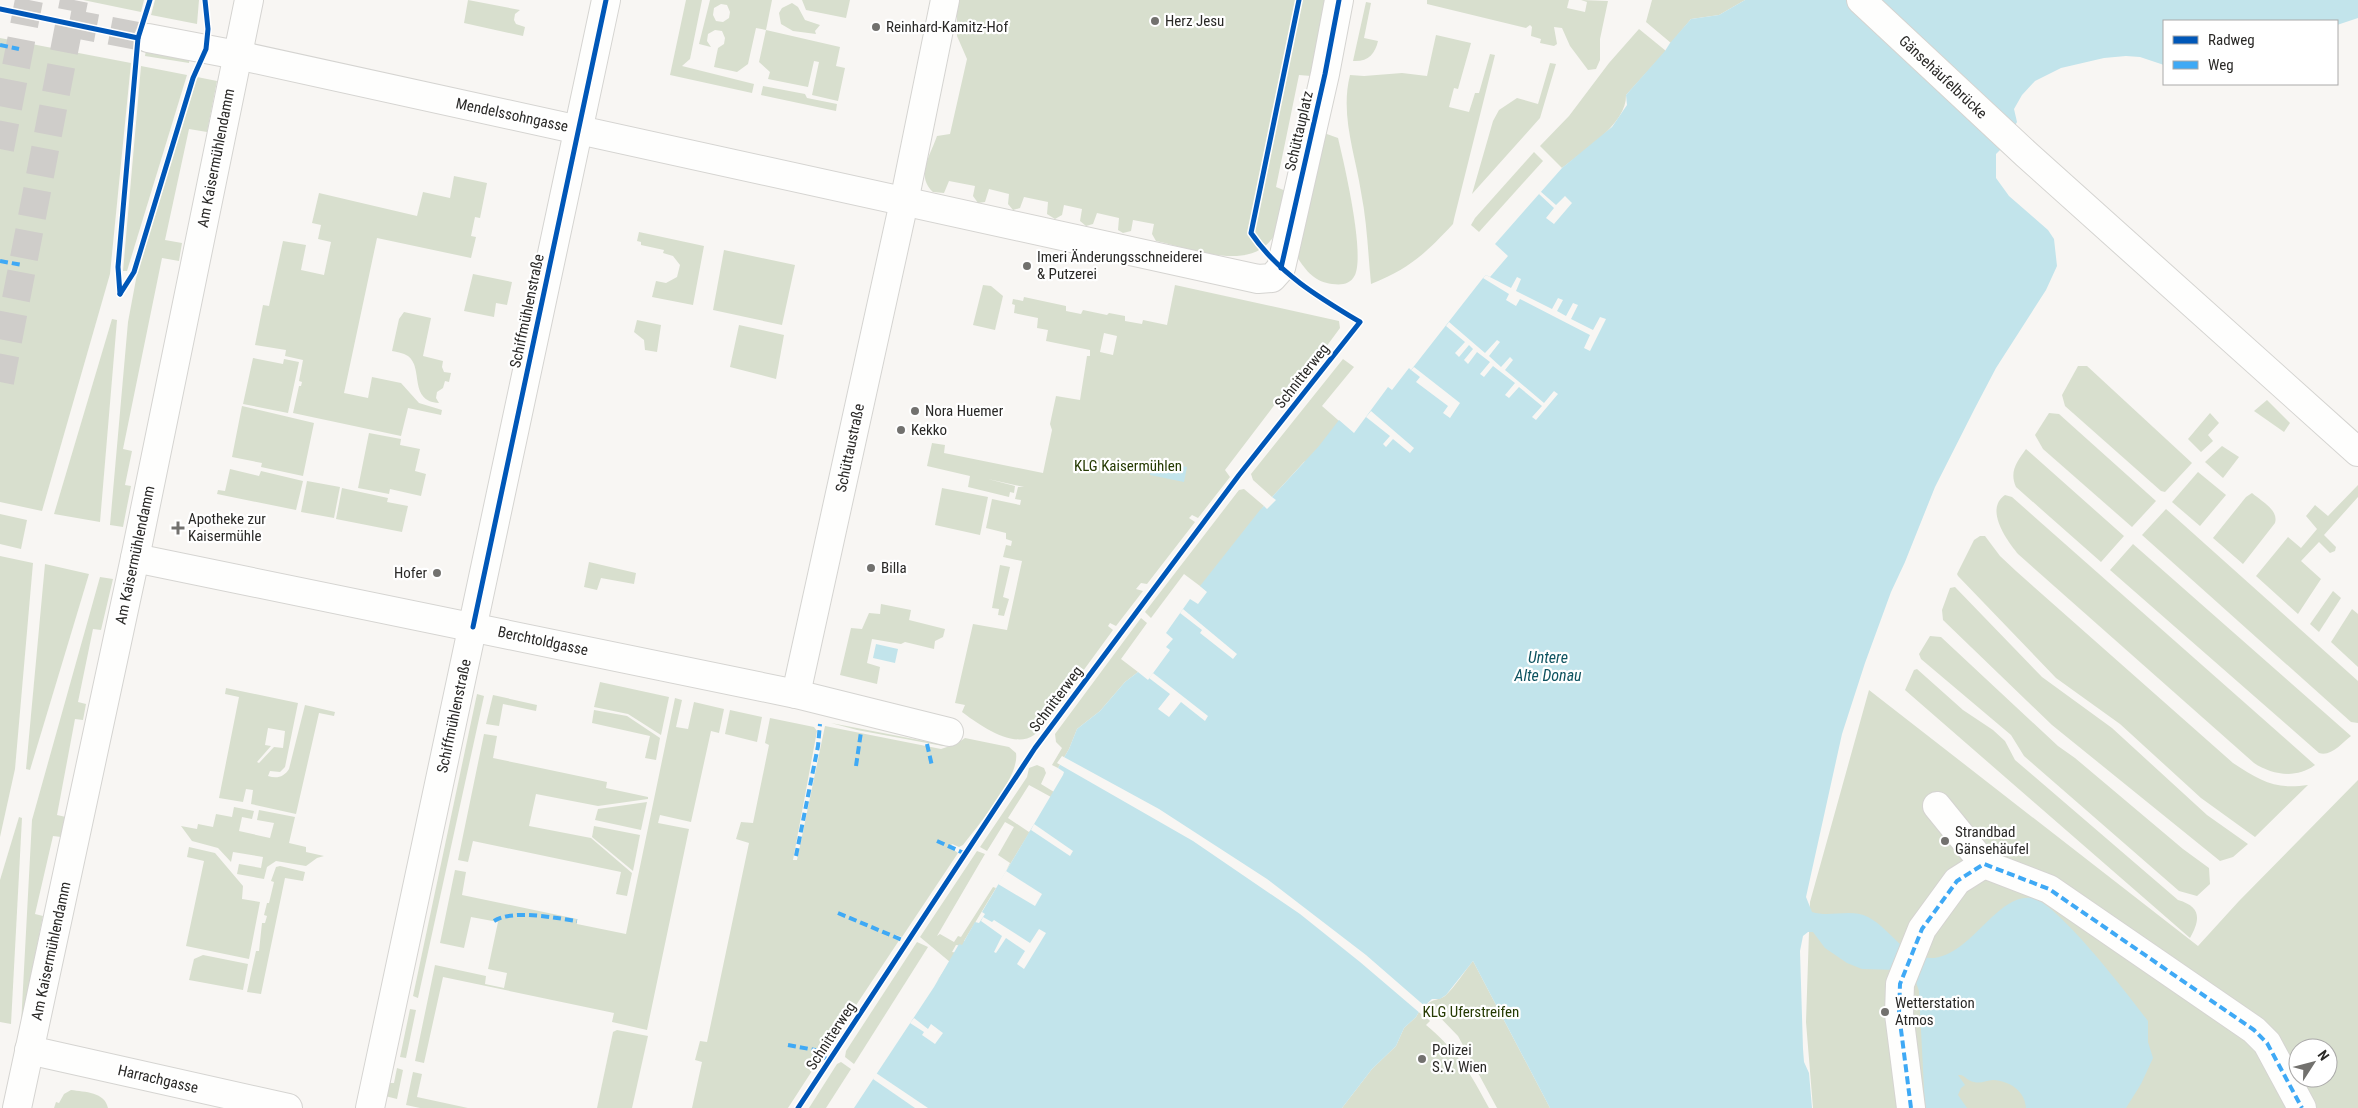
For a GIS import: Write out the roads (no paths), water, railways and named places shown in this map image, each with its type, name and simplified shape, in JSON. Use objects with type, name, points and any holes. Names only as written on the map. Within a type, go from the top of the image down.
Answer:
[{"type":"street","name":"Am Kaisermühlendamm","points":[[17,1108],[135,558],[249,0]]},
{"type":"street","name":"Schiffmühlenstraße","points":[[370,1108],[606,0]]},
{"type":"street","points":[[904,202],[945,0]]},
{"type":"street","name":"Schüttauplatz","points":[[904,202],[1258,279],[1272,278],[1281,268],[1325,74],[1339,0]]},
{"type":"street","name":"Gänsehäufelbrücke","points":[[1861,0],[2026,154],[2358,452]]},
{"type":"street","name":"Mendelssohngasse","points":[[148,38],[237,55],[904,202]]},
{"type":"street","name":"Schüttaustraße","points":[[796,694],[904,202]]},
{"type":"street","name":"Berchtoldgasse","points":[[135,558],[796,694],[949,732]]},
{"type":"street","points":[[1937,806],[1984,864],[2049,889],[2254,1030],[2267,1043],[2302,1108]]},
{"type":"street","points":[[1911,1108],[1899,1014],[1900,984],[1922,929],[1957,881],[1984,864]]},
{"type":"street","name":"Harrachgasse","points":[[29,1050],[288,1108]]},
{"type":"water","name":"Untere Alte Donau","points":[[1745,0],[2358,0],[2358,18],[2338,25],[2338,20],[2163,20],[2163,65],[2140,57],[2104,58],[2061,68],[2035,81],[2022,95],[2014,109],[2017,122],[2002,148],[1996,154],[1996,178],[2009,196],[2048,230],[2054,239],[2057,266],[2046,290],[1996,368],[1975,408],[1935,487],[1891,592],[1842,734],[1806,897],[1812,912],[1819,914],[1861,914],[1876,922],[1906,949],[1924,957],[1934,958],[1958,948],[1996,913],[2015,900],[2032,898],[2043,903],[2075,932],[2093,952],[2148,1021],[2148,1042],[2153,1058],[2141,1084],[2126,1108],[2026,1108],[2020,1092],[2005,1082],[1993,1080],[1982,1082],[1970,1081],[1958,1075],[1965,1085],[1961,1088],[1958,1095],[1967,1108],[1925,1108],[1919,991],[1914,977],[1898,970],[1862,969],[1847,963],[1825,948],[1813,932],[1808,932],[1803,936],[1800,951],[1803,1049],[1804,1062],[1809,1073],[1812,1108],[1550,1108],[1473,961],[1446,995],[1440,999],[1432,999],[1420,1010],[1416,1017],[1404,1028],[1396,1046],[1372,1069],[1342,1108],[854,1108],[934,987],[959,944],[962,945],[975,922],[979,923],[985,914],[982,912],[1063,775],[1064,772],[1058,768],[1069,749],[1077,729],[1100,711],[1125,682],[1138,672],[1148,680],[1170,650],[1166,647],[1173,639],[1166,633],[1190,599],[1198,604],[1207,592],[1200,586],[1260,510],[1264,506],[1267,509],[1276,500],[1272,497],[1319,446],[1339,420],[1354,433],[1388,387],[1392,390],[1409,368],[1411,370],[1483,278],[1486,275],[1490,277],[1508,256],[1495,244],[1562,168],[1612,127],[1627,105],[1626,95],[1691,19],[1719,15]]},
{"type":"water","points":[[1153,460],[1187,467],[1184,482],[1150,475]]},
{"type":"water","points":[[876,644],[898,649],[895,663],[873,658]]},
{"type":"tunnel","points":[[0,149],[29,0]]},
{"type":"tunnel","points":[[0,382],[74,0]]},
{"type":"tunnel","points":[[69,23],[148,38]]},
{"type":"place","name":"Herz Jesu","points":[[1155,21]]},
{"type":"place","name":"Reinhard-Kamitz-Hof","points":[[876,27]]},
{"type":"place","name":"Imeri Änderungsschneiderei & Putzerei","points":[[1027,266]]},
{"type":"place","name":"Nora Huemer","points":[[915,411]]},
{"type":"place","name":"Kekko","points":[[901,430]]},
{"type":"place","name":"Apotheke zur Kaisermühle","points":[[178,528]]},
{"type":"place","name":"Billa","points":[[871,568]]},
{"type":"place","name":"Hofer","points":[[437,573]]},
{"type":"place","name":"Strandbad Gänsehäufel","points":[[1945,841]]},
{"type":"place","name":"Wetterstation Atmos","points":[[1885,1012]]},
{"type":"place","name":"Polizei S.V. Wien","points":[[1422,1059]]},
{"type":"park label","name":"KLG Kaisermühlen","points":[[1128,466]]},
{"type":"park label","name":"KLG Uferstreifen","points":[[1471,1012]]}]
